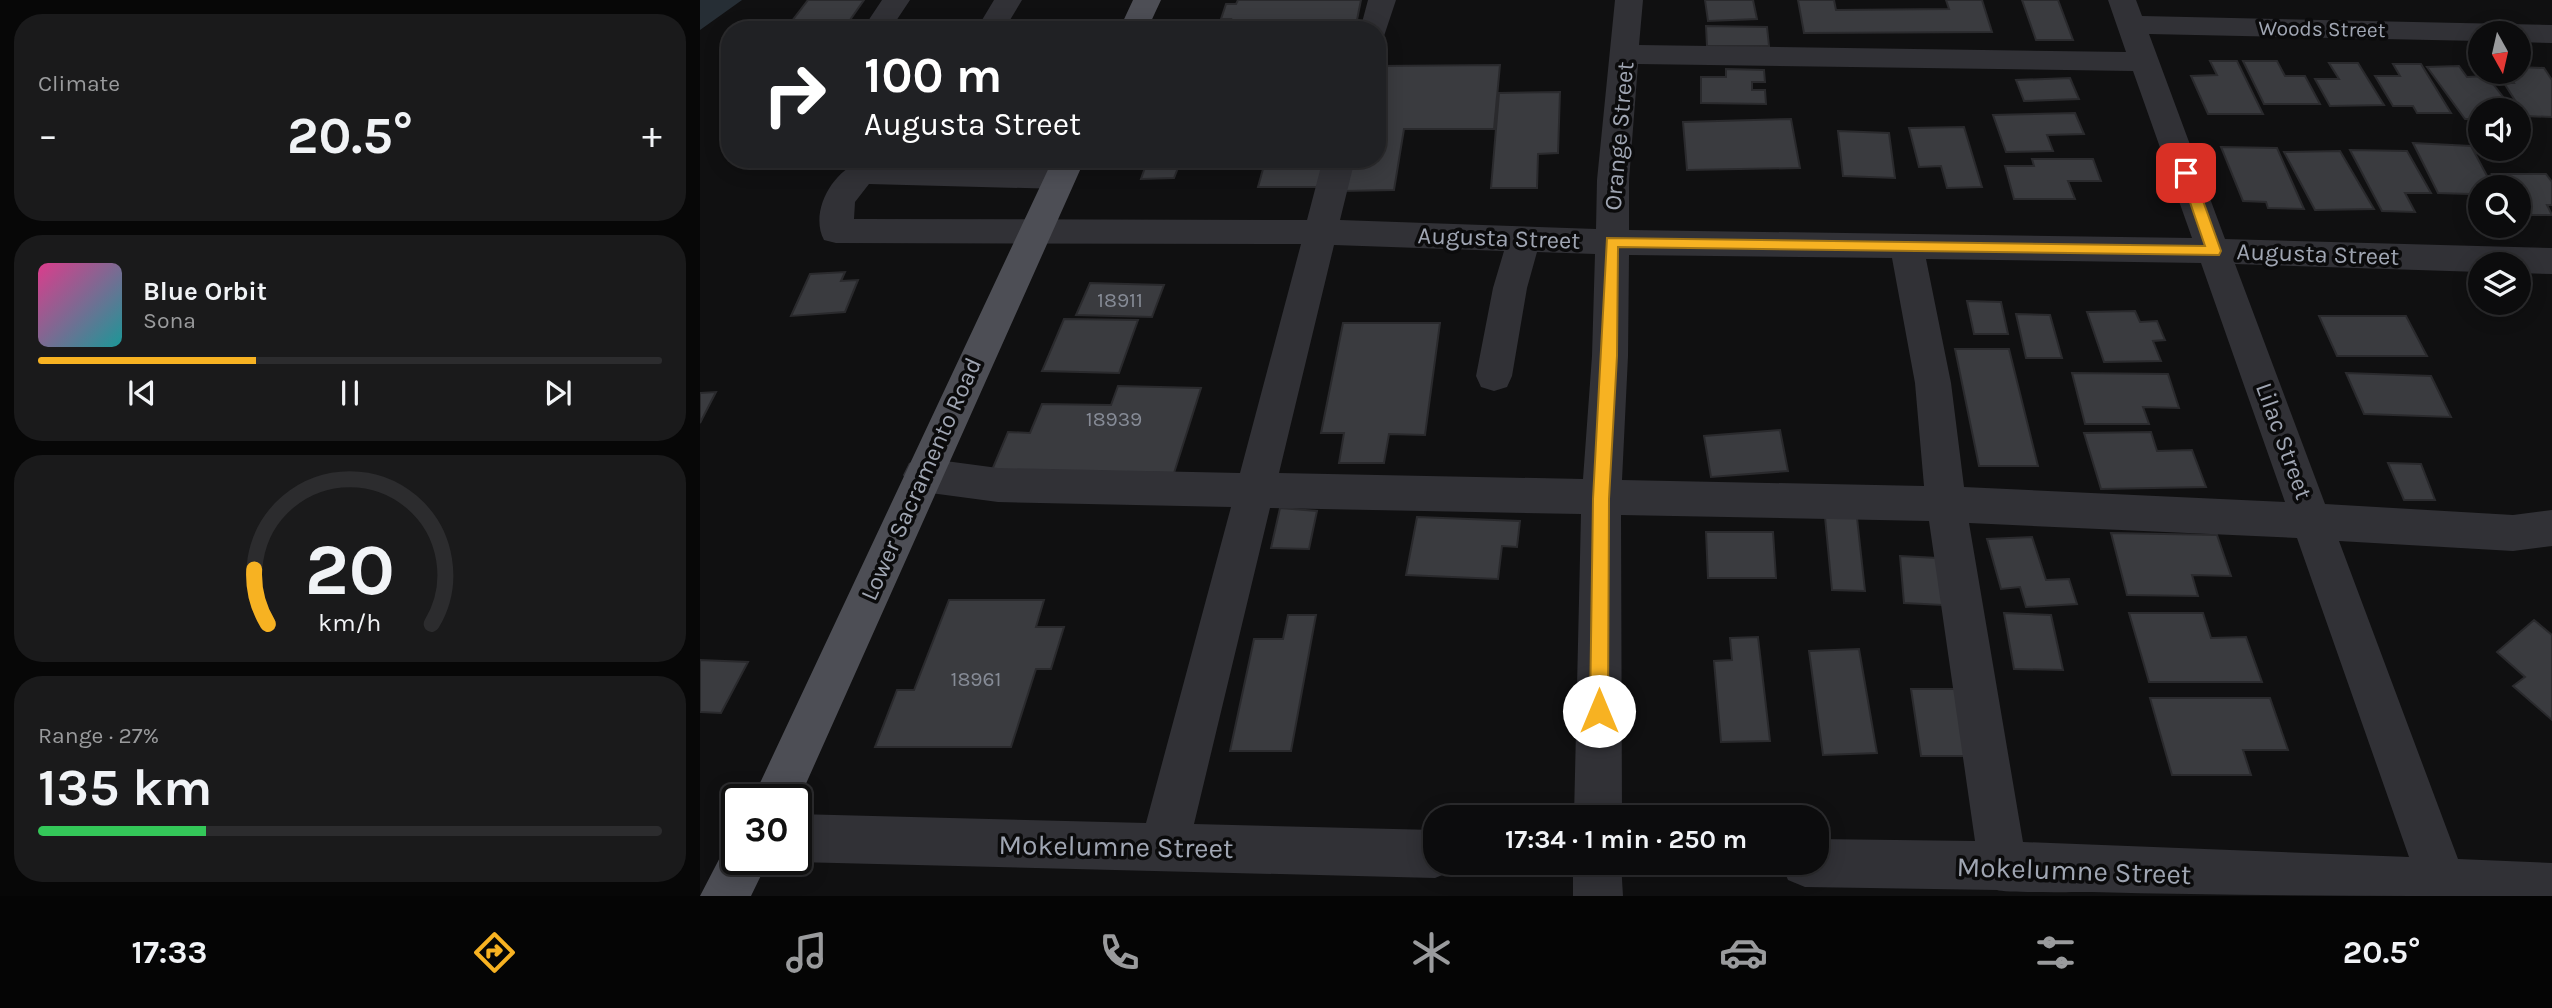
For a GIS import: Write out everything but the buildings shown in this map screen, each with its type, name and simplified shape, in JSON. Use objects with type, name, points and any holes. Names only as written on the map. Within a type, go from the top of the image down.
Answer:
[{"type":"main road","points":[[1137,21],[1147,0]]},
{"type":"main road","name":"Lower Sacramento Road","points":[[782,784],[1065,169]]},
{"type":"main road","points":[[724,896],[736,875]]},
{"type":"street","points":[[882,21],[896,0]]},
{"type":"street","points":[[995,21],[1008,0]]},
{"type":"street","points":[[1376,21],[1382,0]]},
{"type":"street","name":"Orange Street","points":[[1598,805],[1601,499],[1609,356],[1613,180],[1629,0]]},
{"type":"street","name":"Woods Street","points":[[2127,13],[2468,31]]},
{"type":"street","name":"Lilac Street","points":[[2127,13],[2443,883]]},
{"type":"street","points":[[2531,33],[2552,34]]},
{"type":"street","points":[[1626,54],[2146,62]]},
{"type":"street","name":"Augusta Street","points":[[864,168],[839,200],[836,231],[1320,232],[1612,242],[2214,251],[2552,261]]},
{"type":"street","points":[[999,168],[1065,169]]},
{"type":"street","points":[[1164,847],[1337,168]]},
{"type":"street","points":[[1494,376],[1510,288],[1524,239]]},
{"type":"street","points":[[1907,247],[1933,383],[1945,504],[2031,877]]},
{"type":"street","points":[[923,475],[998,485],[1945,504],[2313,521],[2502,533],[2552,528]]},
{"type":"street","name":"Mokelumne Street","points":[[812,838],[1423,854]]},
{"type":"street","name":"Mokelumne Street","points":[[1829,864],[2031,877],[2552,887]]},
{"type":"street","points":[[1597,875],[1598,896]]},
{"type":"shaded area","points":[[700,0],[742,0],[700,30]]},
{"type":"route","points":[[1599,711],[1601,499],[1612,242],[2214,251],[2186,173]]}]
